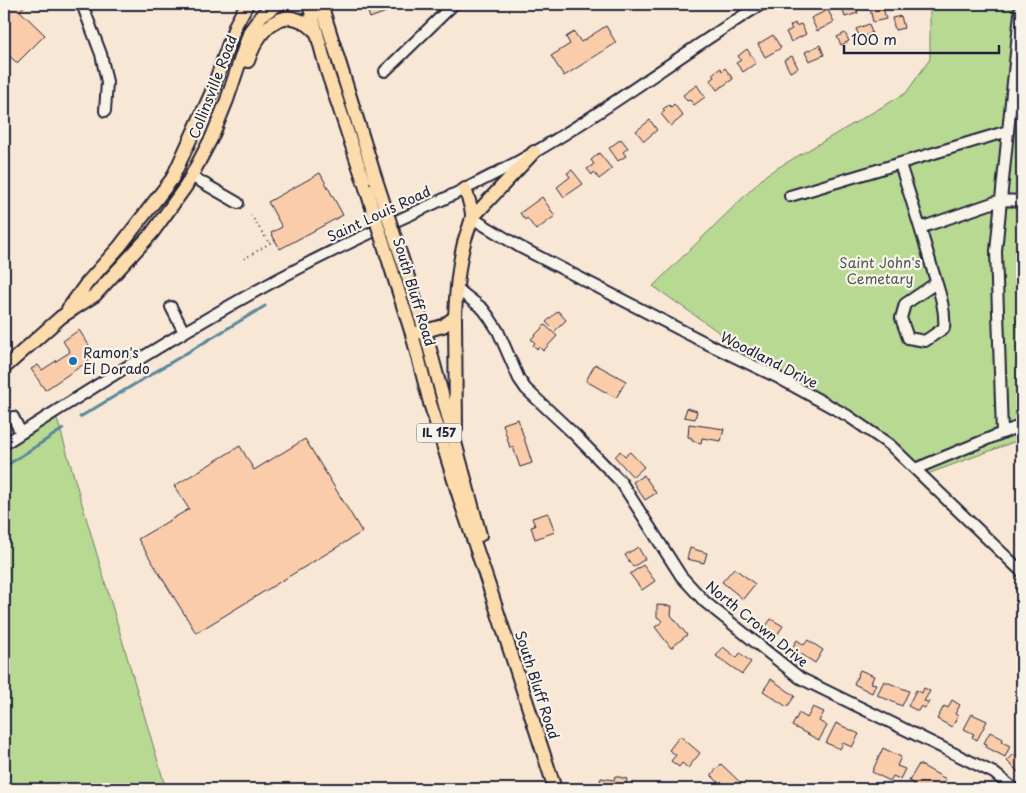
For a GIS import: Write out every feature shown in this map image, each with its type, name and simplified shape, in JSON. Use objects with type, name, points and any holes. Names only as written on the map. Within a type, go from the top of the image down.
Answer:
[{"type":"main road","points":[[234,29],[237,4]]},
{"type":"main road","name":"Collinsville Road","points":[[61,317],[87,283],[149,210],[172,179],[211,94],[234,29],[247,4]]},
{"type":"main road","name":"Collinsville Road","points":[[4,368],[61,317],[95,295],[117,272],[168,211],[191,176],[212,137],[227,100],[250,31],[262,15],[278,4]]},
{"type":"main road","name":"South Bluff Road","points":[[309,4],[327,71],[371,184]]},
{"type":"main road","name":"South Bluff Road","points":[[321,4],[371,184],[458,458],[483,546],[490,589]]},
{"type":"main road","points":[[227,100],[241,84],[250,56],[259,37],[269,23],[280,16],[289,15],[307,22],[317,32]]},
{"type":"main road","points":[[472,218],[534,152]]},
{"type":"main road","points":[[177,168],[191,176]]},
{"type":"main road","points":[[458,458],[455,403],[456,288],[464,242],[472,218],[471,207],[465,189]]},
{"type":"main road","points":[[418,332],[443,326],[455,317]]},
{"type":"main road","name":"South Bluff Road","points":[[418,332],[430,403],[555,789]]},
{"type":"street","points":[[82,4],[101,54],[107,82],[104,111]]},
{"type":"street","points":[[385,71],[454,4]]},
{"type":"street","name":"Saint Louis Road","points":[[4,444],[184,332],[302,266],[465,189],[534,152],[573,129],[713,34],[762,4]]},
{"type":"street","points":[[1002,433],[996,251],[1022,4]]},
{"type":"street","points":[[790,196],[1008,131]]},
{"type":"street","points":[[900,164],[920,228],[936,283],[945,315],[944,328],[925,341],[908,338],[901,318],[906,304],[936,283]]},
{"type":"street","points":[[191,176],[238,203]]},
{"type":"street","points":[[920,228],[1001,200],[1022,201]]},
{"type":"street","name":"Woodland Drive","points":[[472,218],[520,247],[708,344],[779,378],[848,416],[890,445],[1022,572]]},
{"type":"street","name":"North Crown Drive","points":[[456,288],[489,316],[498,331],[516,373],[526,389],[621,482],[681,576],[705,602],[800,678],[994,772],[1014,789]]},
{"type":"street","points":[[171,307],[184,332]]},
{"type":"street","points":[[13,417],[21,433]]},
{"type":"street","points":[[915,469],[1022,425]]},
{"type":"path","points":[[251,215],[269,244]]},
{"type":"path","points":[[244,258],[275,240]]},
{"type":"green space","name":"Saint John's Cemetary","points":[[930,4],[1022,4],[1022,439],[922,476],[873,434],[807,394],[653,286],[767,174],[906,93],[930,59]]},
{"type":"green space","points":[[55,412],[166,789],[4,789],[4,444]]},
{"type":"building","points":[[4,4],[26,4],[20,11],[45,35],[17,63],[4,51]]},
{"type":"building","points":[[365,4],[398,4],[399,7],[370,18]]},
{"type":"building","points":[[841,4],[855,4],[858,13],[845,17]]},
{"type":"building","points":[[869,4],[888,4],[888,6],[883,7],[886,19],[873,22]]},
{"type":"building","points":[[828,10],[834,22],[817,31],[811,18]]},
{"type":"building","points":[[901,16],[904,28],[895,30],[892,18]]},
{"type":"building","points":[[795,23],[796,26],[801,24],[806,34],[791,42],[786,32],[792,29],[790,26]]},
{"type":"building","points":[[869,24],[872,33],[860,38],[856,29]]},
{"type":"building","points":[[606,26],[616,43],[564,76],[551,56],[570,44],[566,37],[574,32],[581,42]]},
{"type":"building","points":[[845,33],[849,41],[841,45],[837,37]]},
{"type":"building","points":[[773,35],[781,48],[765,57],[758,44]]},
{"type":"building","points":[[820,45],[824,55],[809,61],[805,52]]},
{"type":"building","points":[[747,49],[756,63],[743,72],[736,63],[741,60],[738,56]]},
{"type":"building","points":[[792,56],[798,68],[790,72],[784,60]]},
{"type":"building","points":[[721,68],[722,71],[725,68],[733,79],[717,90],[710,80],[714,77],[712,74]]},
{"type":"building","points":[[697,85],[705,97],[694,105],[690,100],[687,101],[683,95]]},
{"type":"building","points":[[674,104],[683,116],[671,126],[661,114],[665,111],[663,109]]},
{"type":"building","points":[[650,120],[657,130],[644,141],[636,131]]},
{"type":"building","points":[[621,139],[628,148],[623,152],[626,156],[618,161],[609,148]]},
{"type":"building","points":[[599,153],[612,169],[599,179],[594,172],[592,175],[587,169],[594,164],[591,160]]},
{"type":"building","points":[[572,170],[583,184],[564,197],[557,187],[570,177],[567,173]]},
{"type":"building","points":[[320,173],[343,215],[280,249],[271,233],[282,227],[268,202]]},
{"type":"building","points":[[542,197],[555,216],[536,230],[527,218],[525,220],[520,213]]},
{"type":"building","points":[[558,311],[566,320],[555,331],[546,322]]},
{"type":"building","points":[[545,325],[557,336],[543,351],[533,345],[535,343],[531,339]]},
{"type":"building","name":"Ramon's El Dorado","points":[[79,330],[96,356],[45,390],[31,369],[38,365],[42,370],[70,352],[63,341]]},
{"type":"building","points":[[595,364],[626,381],[616,398],[586,381]]},
{"type":"building","points":[[687,408],[697,411],[695,419],[684,417]]},
{"type":"building","points":[[518,419],[532,463],[520,467],[513,447],[510,448],[503,424]]},
{"type":"building","points":[[689,424],[724,429],[721,441],[702,438],[701,443],[692,441],[692,438],[688,437]]},
{"type":"building","points":[[305,439],[362,532],[196,633],[138,539],[189,509],[174,486],[240,446],[254,470]]},
{"type":"building","points":[[620,451],[625,456],[630,452],[644,467],[633,477],[615,457]]},
{"type":"building","points":[[644,475],[656,493],[645,500],[633,482]]},
{"type":"building","points":[[548,513],[555,532],[535,539],[531,527],[535,526],[532,518]]},
{"type":"building","points":[[638,547],[645,559],[633,567],[625,555]]},
{"type":"building","points":[[690,548],[707,553],[704,563],[687,559]]},
{"type":"building","points":[[643,565],[655,581],[642,590],[630,574]]},
{"type":"building","points":[[734,568],[755,584],[743,599],[722,582]]},
{"type":"building","points":[[657,605],[672,606],[671,615],[687,635],[671,648],[655,627],[663,621],[657,617]]},
{"type":"building","points":[[771,619],[783,626],[775,638],[763,630]]},
{"type":"building","points":[[797,640],[804,645],[808,640],[823,650],[815,663],[792,648]]},
{"type":"building","points":[[723,647],[737,658],[740,653],[751,662],[742,674],[716,656]]},
{"type":"building","points":[[860,670],[874,676],[871,683],[876,684],[872,693],[854,684]]},
{"type":"building","points":[[771,679],[795,696],[787,707],[763,691]]},
{"type":"building","points":[[884,681],[909,691],[902,706],[877,695]]},
{"type":"building","points":[[924,688],[930,691],[924,701],[929,702],[925,708],[921,706],[918,711],[908,706],[916,690],[922,693]]},
{"type":"building","points":[[952,700],[960,705],[955,714],[958,716],[952,727],[937,719],[944,706],[948,708]]},
{"type":"building","points":[[813,707],[824,712],[819,721],[827,726],[819,740],[792,726],[799,713],[807,718]]},
{"type":"building","points":[[972,714],[987,721],[977,740],[972,737],[974,734],[964,729]]},
{"type":"building","points":[[836,723],[859,734],[852,747],[843,743],[840,749],[826,743]]},
{"type":"building","points":[[990,732],[1003,739],[1002,742],[1010,746],[1005,757],[986,747],[987,744],[984,743]]},
{"type":"building","points":[[680,736],[700,753],[688,768],[682,763],[679,767],[671,761],[676,755],[669,750]]},
{"type":"building","points":[[883,748],[901,757],[897,766],[905,769],[900,779],[893,776],[890,781],[872,772]]},
{"type":"building","points":[[1014,754],[1018,758],[1022,755],[1022,776],[1007,761]]},
{"type":"building","points":[[721,764],[745,789],[721,789],[723,787],[711,775]]},
{"type":"building","points":[[919,764],[946,779],[940,789],[911,788],[914,784],[909,781]]},
{"type":"building","points":[[615,776],[627,779],[625,789],[598,789],[601,778],[614,780]]},
{"type":"waterway","points":[[80,417],[265,306]]},
{"type":"waterway","points":[[4,467],[63,429]]},
{"type":"place","name":"Ramon's El Dorado","points":[[73,361]]}]
